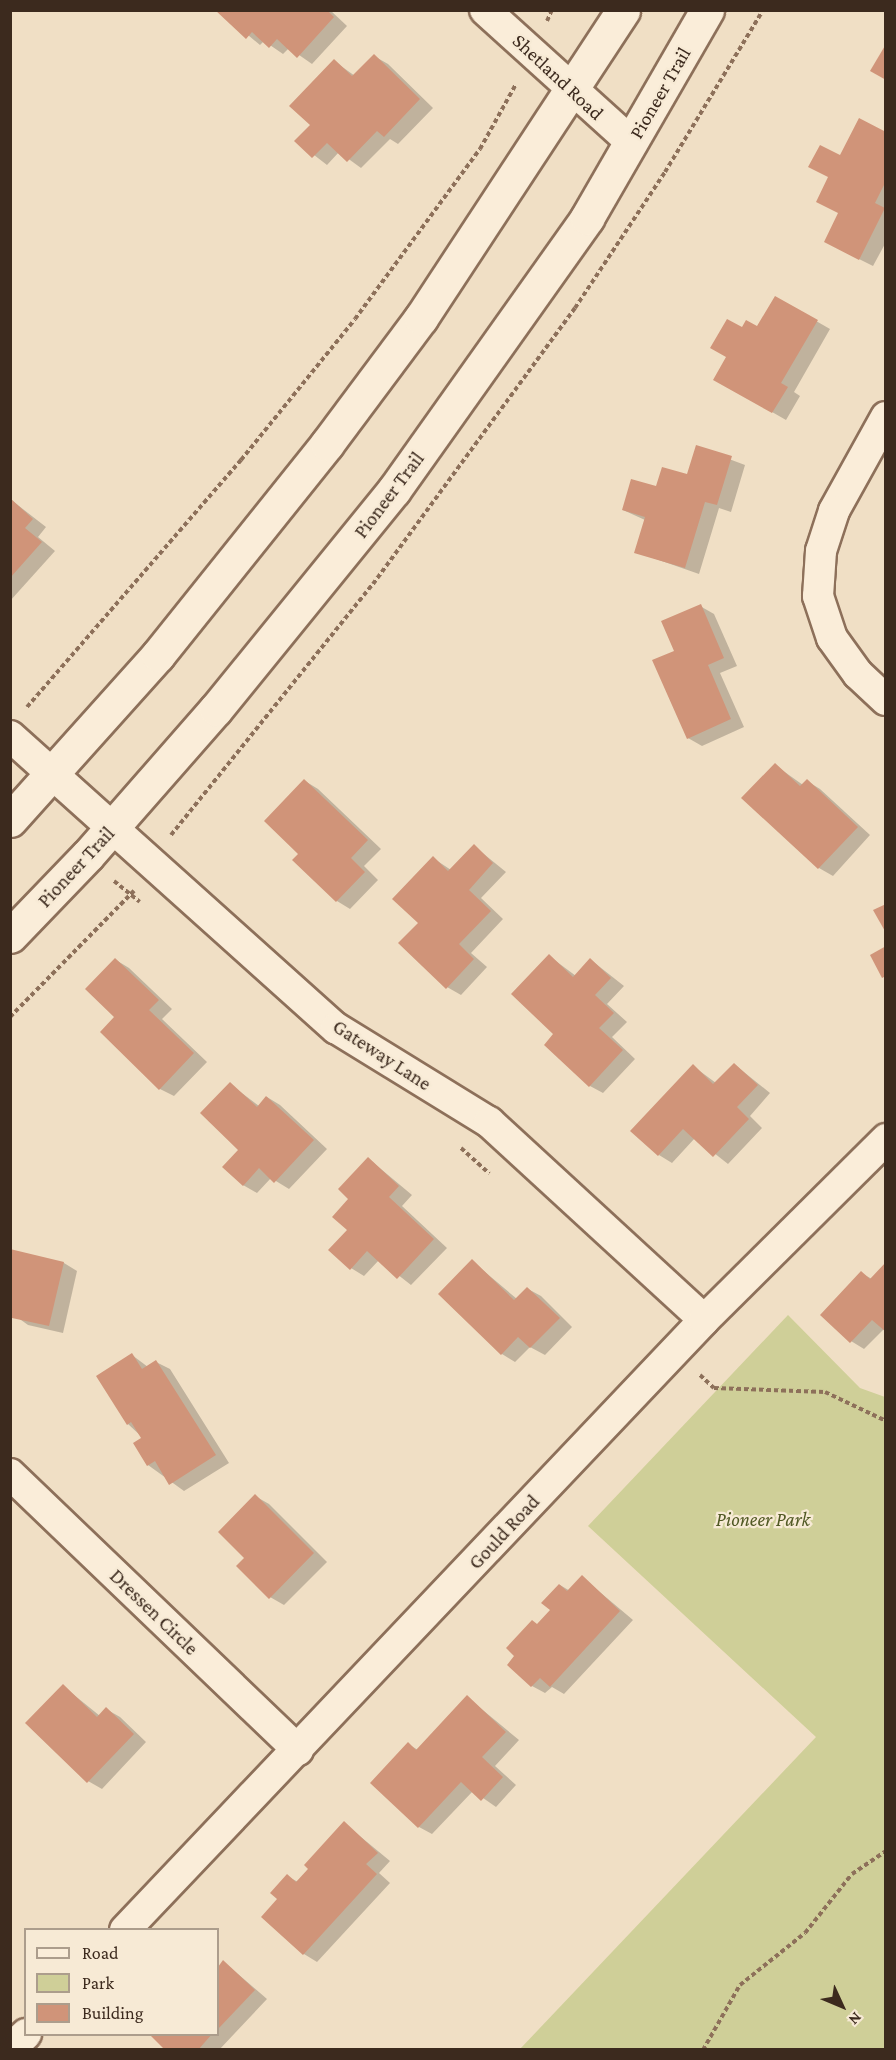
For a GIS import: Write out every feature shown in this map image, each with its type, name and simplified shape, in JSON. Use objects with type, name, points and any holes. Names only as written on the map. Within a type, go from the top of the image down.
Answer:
[{"type":"main road","points":[[10,820],[158,655],[327,444],[421,318],[573,91],[623,10]]},
{"type":"main road","name":"Pioneer Trail","points":[[10,936],[88,855],[264,653],[394,490],[587,218],[707,10]]},
{"type":"street","name":"Shetland Road","points":[[485,10],[632,143]]},
{"type":"street","points":[[885,417],[834,511],[821,551],[818,596],[832,638],[858,674],[885,700]]},
{"type":"street","name":"Gateway Lane","points":[[17,723],[55,772],[336,1028],[489,1122],[704,1320]]},
{"type":"street","name":"Gould Road","points":[[126,1928],[298,1750],[704,1320],[885,1139]]},
{"type":"street","name":"Dressen Circle","points":[[10,1474],[298,1750]]},
{"type":"street","points":[[10,2049],[24,2036]]},
{"type":"path","points":[[17,723],[241,460],[356,319],[480,149],[533,53],[552,10]]},
{"type":"path","points":[[88,855],[130,897],[151,908]]},
{"type":"path","points":[[456,1144],[492,1176]]},
{"type":"path","points":[[676,1351],[714,1388],[825,1392],[885,1421]]},
{"type":"path","points":[[704,2049],[740,1985],[805,1933],[852,1874],[885,1851]]},
{"type":"green space","name":"Pioneer Park","points":[[788,1315],[860,1388],[885,1397],[885,2049],[520,2049],[816,1737],[588,1526]]},
{"type":"building","points":[[215,10],[327,10],[334,17],[297,58],[277,39],[269,48],[252,32],[246,39]]},
{"type":"building","points":[[886,44],[886,80],[870,71]]},
{"type":"building","points":[[374,54],[420,99],[384,137],[377,131],[347,162],[327,143],[312,158],[294,141],[310,125],[289,106],[334,59],[352,76]]},
{"type":"building","points":[[859,118],[886,132],[886,181],[875,203],[885,208],[859,260],[824,242],[838,213],[816,202],[828,177],[808,167],[820,145],[840,155]]},
{"type":"building","points":[[775,296],[818,320],[781,383],[788,387],[772,413],[713,380],[726,357],[710,348],[727,319],[742,327],[746,320],[757,326]]},
{"type":"building","points":[[696,445],[732,456],[717,505],[705,502],[685,568],[634,553],[645,517],[622,510],[631,479],[656,486],[662,467],[687,474]]},
{"type":"building","points":[[10,498],[33,519],[25,528],[42,542],[10,578]]},
{"type":"building","points":[[701,604],[724,658],[708,665],[731,719],[687,739],[652,660],[674,651],[661,621]]},
{"type":"building","points":[[775,763],[800,786],[807,779],[858,827],[818,869],[741,798]]},
{"type":"building","points":[[304,779],[368,840],[351,858],[365,872],[336,902],[292,860],[298,854],[264,821]]},
{"type":"building","points":[[474,844],[493,863],[469,890],[491,911],[459,944],[474,959],[446,989],[398,943],[418,923],[392,899],[433,856],[448,871]]},
{"type":"building","points":[[886,904],[886,933],[873,910]]},
{"type":"building","points":[[886,946],[886,976],[882,978],[870,955]]},
{"type":"building","points":[[549,954],[573,977],[590,958],[611,978],[595,995],[614,1013],[599,1028],[623,1050],[589,1087],[544,1045],[553,1034],[511,994]]},
{"type":"building","points":[[115,958],[159,1000],[149,1010],[194,1053],[159,1090],[100,1032],[114,1017],[85,989]]},
{"type":"building","points":[[734,1063],[758,1085],[737,1107],[749,1119],[713,1157],[683,1129],[658,1156],[630,1131],[693,1064],[713,1084]]},
{"type":"building","points":[[230,1082],[257,1107],[266,1096],[314,1140],[274,1183],[259,1168],[243,1186],[222,1167],[238,1150],[200,1113]]},
{"type":"building","points":[[368,1157],[399,1186],[389,1197],[434,1239],[397,1279],[367,1251],[350,1270],[328,1250],[347,1230],[332,1217],[348,1199],[338,1189]]},
{"type":"building","points":[[10,1249],[64,1262],[49,1326],[12,1318]]},
{"type":"building","points":[[472,1259],[514,1300],[527,1287],[560,1318],[530,1348],[518,1337],[501,1355],[438,1294]]},
{"type":"building","points":[[886,1262],[886,1332],[872,1320],[850,1343],[820,1315],[861,1271],[870,1279]]},
{"type":"building","points":[[132,1353],[142,1369],[156,1360],[216,1455],[169,1485],[155,1461],[147,1466],[133,1443],[141,1438],[131,1422],[127,1425],[96,1376]]},
{"type":"building","points":[[255,1494],[314,1553],[269,1599],[236,1566],[244,1558],[218,1532]]},
{"type":"building","points":[[582,1575],[620,1611],[550,1687],[540,1678],[531,1687],[507,1665],[514,1656],[506,1648],[532,1620],[537,1624],[550,1610],[541,1603],[559,1584],[567,1591]]},
{"type":"building","points":[[63,1684],[97,1717],[106,1707],[134,1734],[87,1783],[25,1723]]},
{"type":"building","points":[[467,1695],[506,1732],[482,1757],[503,1777],[481,1801],[461,1782],[418,1828],[370,1783],[408,1742],[416,1750]]},
{"type":"building","points":[[344,1821],[378,1853],[366,1864],[377,1874],[303,1955],[261,1917],[277,1899],[270,1893],[287,1874],[296,1882],[308,1869],[304,1865]]},
{"type":"building","points":[[223,1960],[255,1990],[219,2028],[219,1966]]},
{"type":"building","points":[[151,2036],[210,2036],[198,2050],[165,2050]]}]
